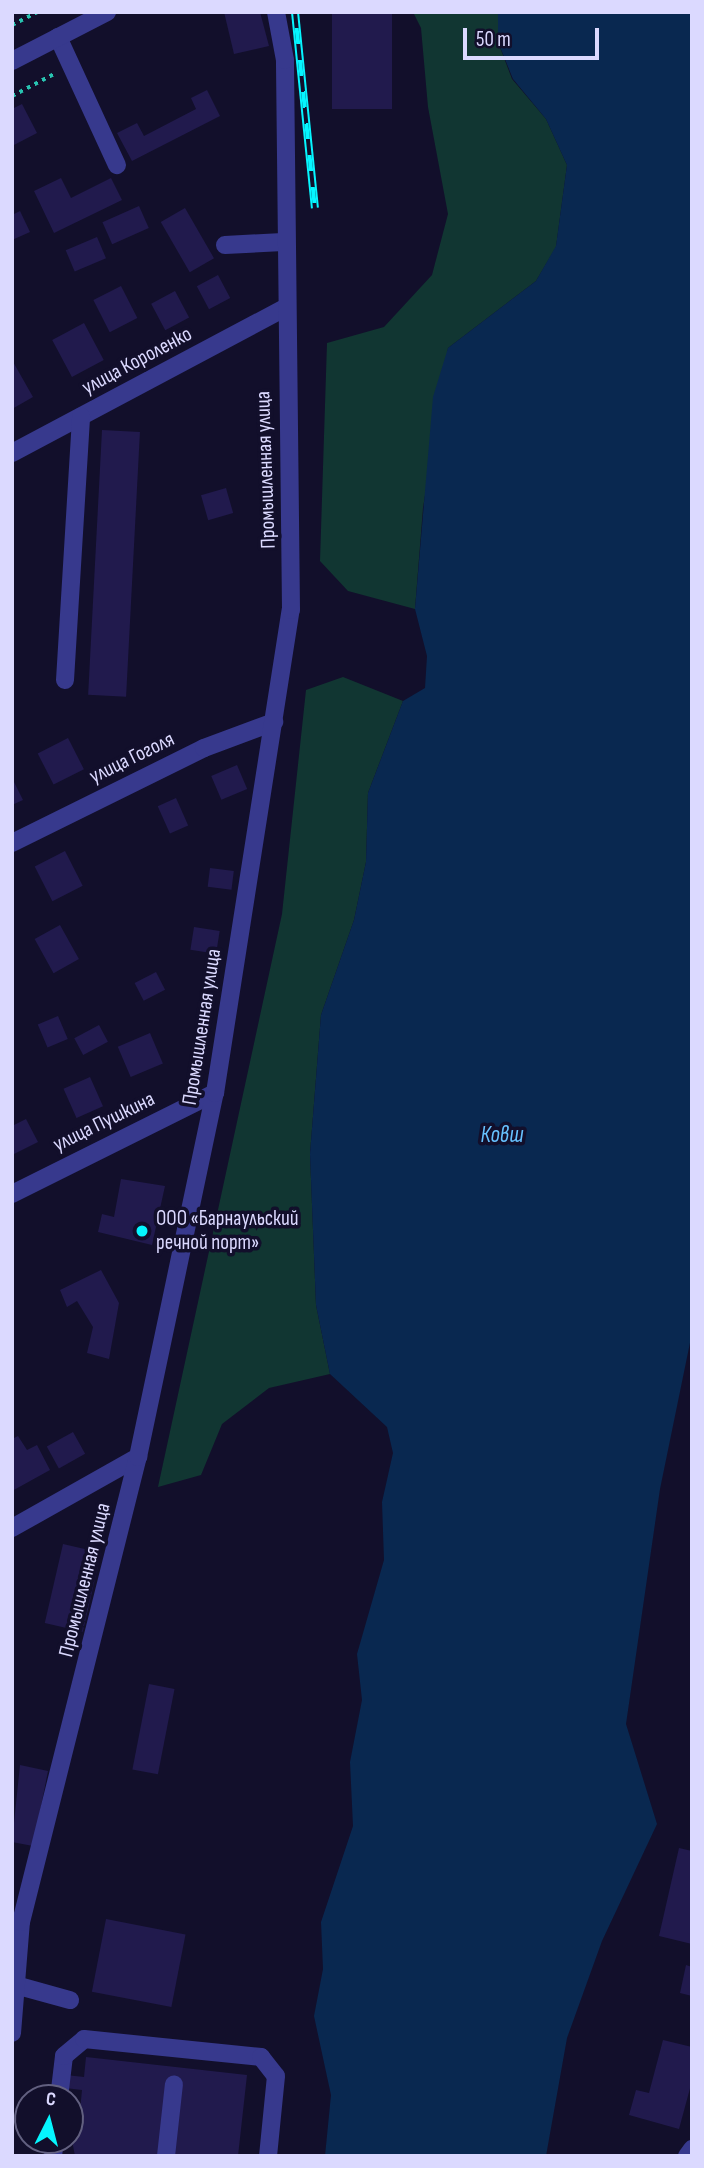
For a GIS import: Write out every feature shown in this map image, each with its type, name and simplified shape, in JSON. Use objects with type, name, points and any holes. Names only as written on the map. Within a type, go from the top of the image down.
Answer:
[{"type":"street","points":[[12,61],[107,12]]},
{"type":"street","name":"Промышленная улица","points":[[12,2033],[19,1986],[17,1924],[138,1457],[215,1093],[291,610],[283,309],[285,60],[276,12]]},
{"type":"street","points":[[58,37],[117,165]]},
{"type":"street","points":[[225,245],[283,242]]},
{"type":"street","name":"улица Короленко","points":[[12,453],[283,309]]},
{"type":"street","points":[[65,680],[81,416]]},
{"type":"street","name":"улица Гоголя","points":[[12,843],[204,748],[274,722]]},
{"type":"street","name":"улица Пушкина","points":[[12,1194],[215,1093]]},
{"type":"street","points":[[12,1528],[138,1457]]},
{"type":"street","points":[[19,1986],[70,2000]]},
{"type":"street","points":[[62,2084],[64,2056],[84,2039],[261,2057],[276,2076],[268,2156]]},
{"type":"street","points":[[166,2156],[174,2084]]},
{"type":"street","points":[[687,2156],[692,2149]]},
{"type":"path","points":[[12,25],[37,12]]},
{"type":"path","points":[[12,96],[70,66]]},
{"type":"green space","points":[[413,12],[498,12],[498,42],[512,79],[546,119],[567,165],[556,247],[536,281],[448,348],[423,508],[415,609],[348,591],[320,561],[327,343],[384,327],[432,275],[448,214],[428,107],[421,28]]},
{"type":"green space","points":[[343,677],[403,701],[368,793],[366,862],[354,920],[321,1015],[310,1154],[316,1305],[330,1374],[269,1388],[222,1424],[201,1475],[158,1487],[282,914],[306,690]]},
{"type":"water","name":"Ковш","points":[[498,12],[692,12],[692,1333],[660,1489],[626,1724],[657,1824],[602,1941],[567,2038],[546,2156],[325,2156],[331,2095],[314,2016],[323,1969],[321,1922],[353,1826],[350,1762],[362,1700],[357,1654],[384,1560],[382,1502],[393,1453],[387,1427],[330,1374],[316,1305],[310,1154],[321,1015],[354,920],[366,862],[368,793],[403,701],[425,688],[427,656],[415,609],[433,397],[448,348],[536,281],[556,246],[567,165],[546,119],[513,79],[498,42]]},
{"type":"building","points":[[224,12],[260,12],[269,46],[234,54]]},
{"type":"building","points":[[332,12],[392,12],[392,109],[332,109]]},
{"type":"building","points":[[207,90],[220,116],[132,161],[117,133],[137,123],[144,136],[196,109],[191,98]]},
{"type":"building","points":[[22,104],[37,133],[14,145],[12,109]]},
{"type":"building","points":[[61,178],[71,198],[111,178],[122,200],[54,233],[34,191]]},
{"type":"building","points":[[139,206],[149,228],[112,244],[102,222]]},
{"type":"building","points":[[185,208],[214,258],[190,272],[161,222]]},
{"type":"building","points":[[20,211],[30,232],[12,240],[12,215]]},
{"type":"building","points":[[97,237],[106,258],[75,271],[66,250]]},
{"type":"building","points":[[218,275],[230,298],[209,309],[197,286]]},
{"type":"building","points":[[121,286],[137,318],[110,332],[93,300]]},
{"type":"building","points":[[175,291],[189,317],[165,330],[151,304]]},
{"type":"building","points":[[84,323],[104,360],[72,377],[52,340]]},
{"type":"building","points":[[12,360],[33,397],[12,409]]},
{"type":"building","points":[[102,430],[140,432],[126,697],[88,695]]},
{"type":"building","points":[[226,488],[233,513],[208,520],[201,495]]},
{"type":"building","points":[[68,738],[84,769],[54,785],[38,753]]},
{"type":"building","points":[[237,765],[247,789],[221,800],[211,776]]},
{"type":"building","points":[[12,778],[23,800],[12,805]]},
{"type":"building","points":[[176,798],[188,825],[170,834],[158,806]]},
{"type":"building","points":[[65,851],[83,886],[52,901],[35,866]]},
{"type":"building","points":[[210,868],[234,871],[232,890],[208,887]]},
{"type":"building","points":[[60,925],[79,959],[54,973],[35,939]]},
{"type":"building","points":[[194,927],[220,931],[216,954],[190,950]]},
{"type":"building","points":[[156,972],[165,990],[144,1001],[135,983]]},
{"type":"building","points":[[58,1016],[68,1039],[48,1048],[38,1025]]},
{"type":"building","points":[[99,1025],[108,1042],[83,1055],[74,1038]]},
{"type":"building","points":[[150,1033],[163,1063],[131,1077],[118,1047]]},
{"type":"building","points":[[90,1077],[103,1106],[77,1118],[64,1089]]},
{"type":"building","points":[[26,1119],[38,1142],[12,1155],[12,1126]]},
{"type":"building","points":[[121,1179],[165,1186],[152,1245],[98,1232],[102,1214],[114,1217]]},
{"type":"building","points":[[101,1270],[119,1303],[109,1359],[87,1353],[93,1327],[77,1301],[67,1307],[60,1290]]},
{"type":"building","points":[[73,1432],[85,1454],[59,1468],[47,1447]]},
{"type":"building","points":[[18,1436],[27,1450],[37,1445],[50,1470],[12,1491],[12,1439]]},
{"type":"building","points":[[63,1544],[101,1553],[83,1632],[45,1623]]},
{"type":"building","points":[[149,1684],[175,1689],[158,1774],[132,1769]]},
{"type":"building","points":[[20,1765],[48,1771],[33,1846],[12,1842]]},
{"type":"building","points":[[679,1848],[692,1851],[692,1944],[659,1936]]},
{"type":"building","points":[[106,1919],[186,1934],[171,2007],[92,1992]]},
{"type":"building","points":[[686,1965],[692,1967],[692,1996],[680,1993]]},
{"type":"building","points":[[663,2040],[692,2047],[692,2081],[679,2129],[629,2115],[636,2090],[649,2093]]},
{"type":"building","points":[[86,2057],[247,2075],[238,2156],[75,2156],[84,2154],[84,2084],[65,2084],[66,2075],[84,2077]]},
{"type":"railway","points":[[295,12],[315,208]]},
{"type":"place","name":"ООО «Барнаульский речной порт»","points":[[142,1231]]}]
